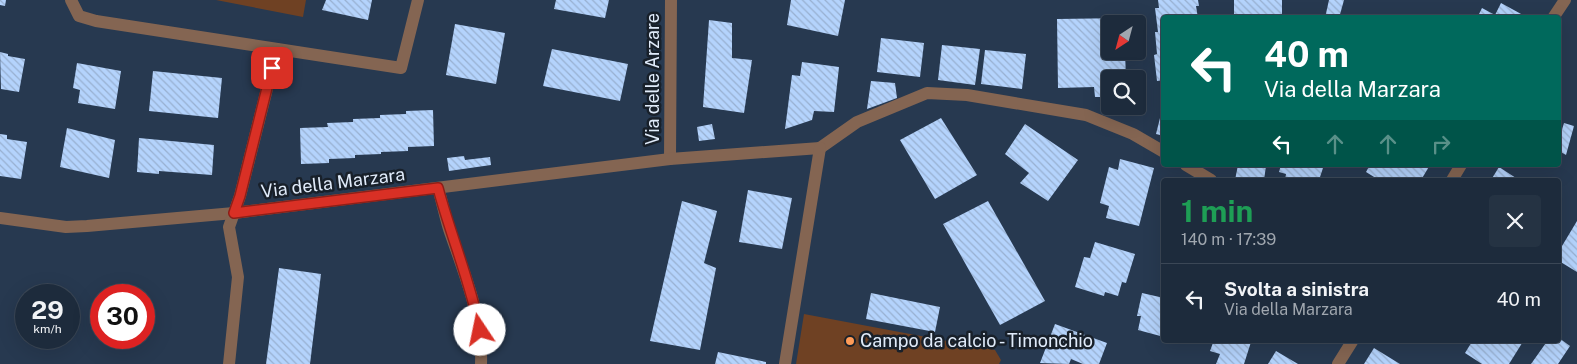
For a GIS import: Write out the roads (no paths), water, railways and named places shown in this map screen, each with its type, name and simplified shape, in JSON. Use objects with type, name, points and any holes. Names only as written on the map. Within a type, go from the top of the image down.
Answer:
[{"type":"street","points":[[72,0],[79,16],[96,21],[401,68],[418,0]]},
{"type":"street","name":"Via delle Arzare","points":[[670,159],[671,0]]},
{"type":"street","points":[[1552,0],[1552,15]]},
{"type":"street","points":[[1554,15],[1565,0]]},
{"type":"street","points":[[228,364],[238,277],[229,227],[240,196],[277,49]]},
{"type":"street","points":[[786,364],[820,148],[857,122],[927,93],[967,95],[1086,115],[1133,134],[1161,150]]},
{"type":"street","name":"Via della Marzara","points":[[0,218],[66,227],[234,213],[670,159],[820,148]]},
{"type":"street","points":[[1189,167],[1208,178]]},
{"type":"street","points":[[1453,178],[1461,167]]},
{"type":"street","points":[[438,188],[474,304],[482,344],[481,364]]},
{"type":"street","points":[[1338,364],[1351,343]]},
{"type":"place","name":"Campo da calcio - Timonchio","points":[[850,341]]}]
